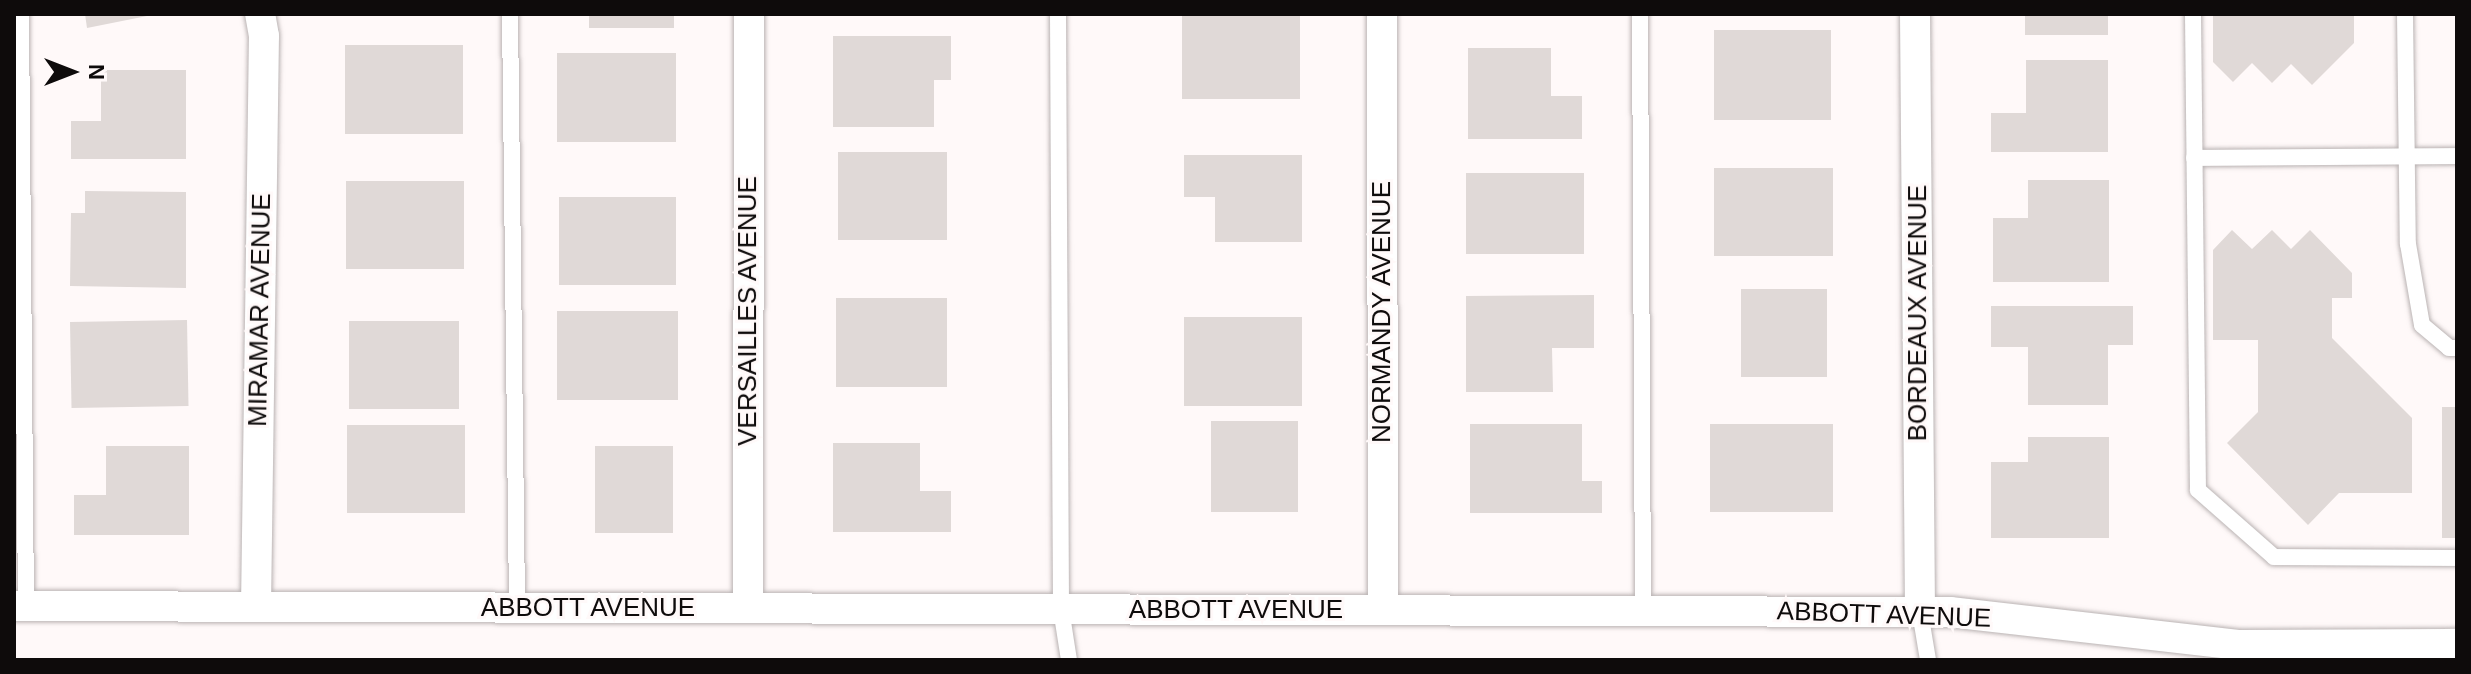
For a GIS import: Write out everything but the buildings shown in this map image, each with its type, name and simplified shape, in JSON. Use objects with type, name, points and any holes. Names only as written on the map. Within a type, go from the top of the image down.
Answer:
[{"type":"street","name":"MIRAMAR AVENUE","points":[[256,607],[264,36],[260,14]]},
{"type":"street","name":"VERSAILLES AVENUE","points":[[748,608],[749,14]]},
{"type":"street","name":"NORMANDY AVENUE","points":[[1382,14],[1383,610]]},
{"type":"street","name":"BORDEAUX AVENUE","points":[[1915,14],[1920,612]]},
{"type":"street","name":"ABBOTT AVENUE","points":[[20,606],[1950,612],[2240,645],[2457,644]]},
{"type":"lane","points":[[20,606],[21,14]]},
{"type":"lane","points":[[510,14],[517,607]]},
{"type":"lane","points":[[1058,14],[1061,609],[1069,660]]},
{"type":"lane","points":[[1640,14],[1643,611]]},
{"type":"lane","points":[[2193,14],[2198,490],[2274,557],[2457,558]]},
{"type":"lane","points":[[2405,14],[2404,156],[2408,244],[2422,325],[2449,348],[2457,348]]},
{"type":"lane","points":[[2194,158],[2457,156]]},
{"type":"lane","points":[[1920,612],[1928,660]]}]
